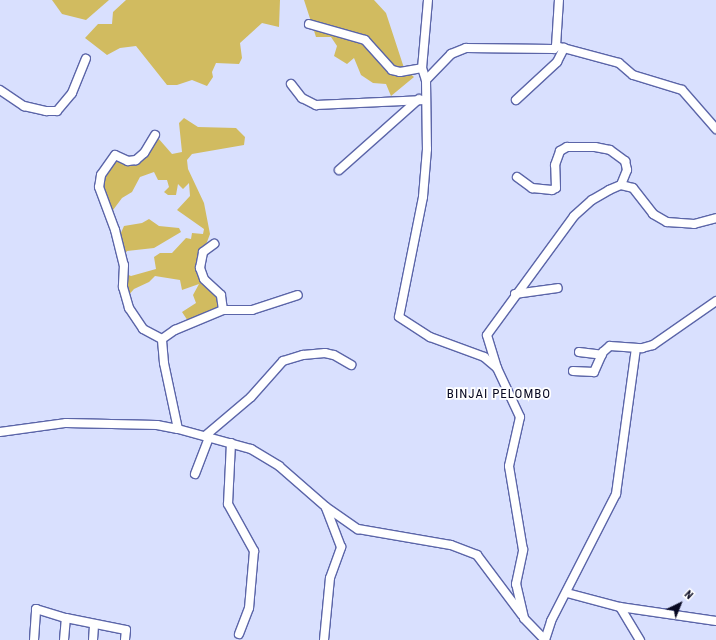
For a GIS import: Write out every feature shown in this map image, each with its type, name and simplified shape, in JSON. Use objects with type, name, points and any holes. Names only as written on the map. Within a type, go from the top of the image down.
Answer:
[{"type":"street","points":[[428,0],[422,68],[426,80],[422,99],[427,149],[424,197],[399,317],[430,337],[484,358],[497,368]]},
{"type":"street","points":[[516,100],[557,62],[560,47],[559,0]]},
{"type":"street","points":[[309,24],[361,38],[369,44],[392,70],[400,72],[422,68]]},
{"type":"street","points":[[426,80],[451,54],[466,48],[550,50],[560,47],[619,63],[633,76],[682,90],[716,130]]},
{"type":"street","points":[[0,90],[24,106],[46,111],[57,111],[72,93],[86,58]]},
{"type":"street","points":[[291,84],[305,100],[316,105],[422,99]]},
{"type":"street","points":[[339,170],[422,99]]},
{"type":"street","points":[[155,135],[139,158],[128,161],[115,155],[101,175],[99,187],[115,230],[124,265],[123,288],[129,308],[143,329],[162,339]]},
{"type":"street","points":[[517,176],[532,188],[552,190],[556,188],[555,165],[560,151],[567,147],[595,147],[614,152],[625,161],[626,170],[621,185]]},
{"type":"street","points":[[524,618],[516,584],[523,550],[522,535],[512,494],[509,466],[520,417],[497,368],[486,335],[515,294],[580,210],[598,196],[621,185],[633,188],[653,214],[667,222],[694,224],[716,218]]},
{"type":"street","points":[[214,244],[203,252],[200,268],[208,284],[221,295],[223,310]]},
{"type":"street","points":[[515,294],[558,288]]},
{"type":"street","points":[[162,339],[175,330],[223,310],[252,310],[298,295]]},
{"type":"street","points":[[573,371],[594,372],[602,355],[612,345],[636,348],[653,345],[716,301]]},
{"type":"street","points":[[162,339],[164,363],[178,429]]},
{"type":"street","points":[[0,432],[66,423],[144,425],[178,429],[231,443],[268,458],[326,507],[351,525],[366,531],[451,545],[478,555],[524,618],[545,640],[551,621],[616,494],[636,348]]},
{"type":"street","points":[[579,352],[602,355]]},
{"type":"street","points":[[194,474],[207,437],[251,397],[283,361],[303,355],[325,353],[334,355],[351,365]]},
{"type":"street","points":[[231,443],[228,504],[254,551],[249,608],[239,634]]},
{"type":"street","points":[[324,640],[330,578],[341,547],[326,507]]},
{"type":"street","points":[[567,592],[620,606],[716,621]]},
{"type":"street","points":[[620,606],[640,640]]},
{"type":"street","points":[[34,640],[36,609],[94,625],[126,630],[125,640]]},
{"type":"street","points":[[64,640],[66,618]]},
{"type":"street","points":[[93,640],[94,625]]},
{"type":"shaded area","points":[[52,0],[109,0],[86,20],[62,14]]},
{"type":"shaded area","points":[[126,0],[280,0],[279,27],[262,23],[240,43],[242,58],[239,64],[216,63],[212,72],[213,77],[207,86],[192,80],[177,85],[167,85],[136,46],[120,48],[107,55],[85,38],[98,24],[112,24],[113,12]]},
{"type":"shaded area","points":[[304,0],[374,0],[386,13],[404,68],[414,77],[391,96],[386,84],[373,83],[361,75],[354,58],[347,64],[334,56],[337,46],[331,37],[316,37]]},
{"type":"shaded area","points":[[184,118],[198,127],[236,128],[245,137],[244,145],[192,154],[187,160],[188,169],[204,203],[210,234],[198,266],[219,296],[220,305],[216,309],[188,321],[182,312],[196,303],[193,295],[199,284],[182,290],[180,280],[155,276],[149,282],[134,289],[127,297],[126,274],[131,276],[156,269],[154,257],[160,253],[172,253],[186,238],[191,239],[192,233],[203,234],[204,229],[177,210],[190,196],[189,183],[183,189],[178,184],[176,195],[168,195],[164,192],[169,187],[167,180],[158,180],[154,172],[140,177],[132,192],[122,198],[113,210],[119,231],[101,186],[102,178],[116,160],[131,163],[158,138],[172,154],[182,152],[179,123]]},
{"type":"shaded area","points":[[149,219],[159,226],[179,228],[181,232],[154,248],[127,251],[124,256],[120,235],[124,226],[142,223]]},
{"type":"district","name":"BINJAI PELOMBO","points":[[499,394]]}]
